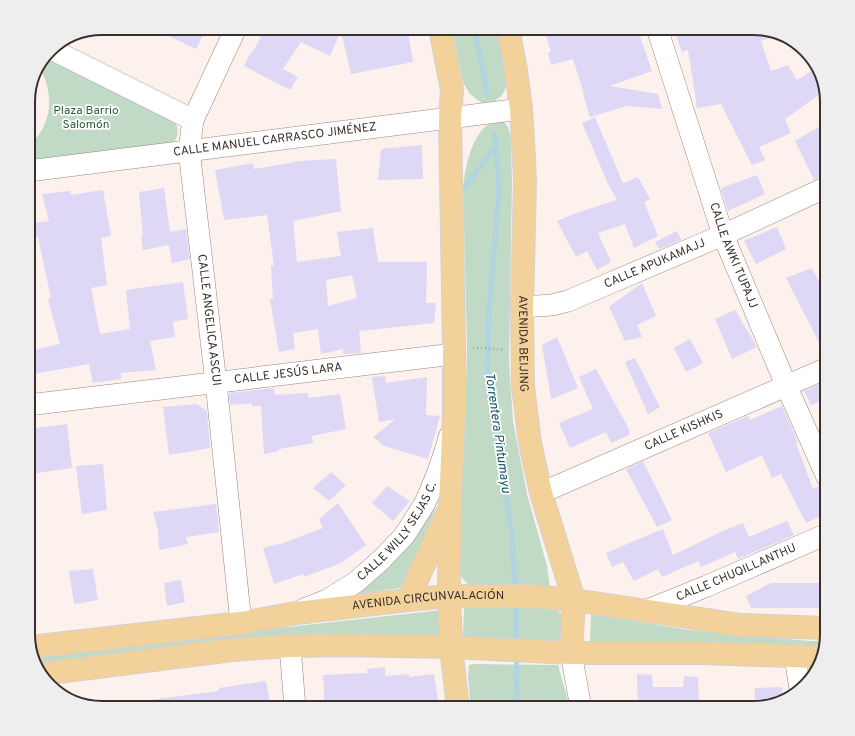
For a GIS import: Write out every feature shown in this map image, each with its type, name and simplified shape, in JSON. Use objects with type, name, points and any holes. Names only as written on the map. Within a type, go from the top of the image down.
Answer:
[{"type":"main road","points":[[441,35],[452,90],[450,118],[454,413],[450,505],[449,596],[451,647],[457,701]]},
{"type":"main road","name":"AVENIDA BEIJING","points":[[509,35],[521,109],[525,181],[522,307],[523,386],[530,443],[541,493],[574,600],[572,653]]},
{"type":"main road","points":[[408,600],[450,505]]},
{"type":"main road","name":"AVENIDA CIRCUNVALACIÓN","points":[[36,646],[242,622],[296,613],[449,596],[529,596],[574,600],[741,625],[820,628]]},
{"type":"main road","points":[[48,673],[232,650],[290,646],[341,645],[451,647],[534,652],[702,653],[816,657]]},
{"type":"street","name":"CALLE ANGELICA ASCUI","points":[[233,35],[193,120],[189,150],[242,622]]},
{"type":"street","name":"CALLE AWKI TUPAJJ","points":[[659,35],[723,235],[820,461]]},
{"type":"street","points":[[58,52],[193,120]]},
{"type":"street","name":"CALLE MANUEL CARRASCO JIMÉNEZ","points":[[35,170],[521,109]]},
{"type":"street","name":"CALLE APUKAMAJJ","points":[[522,307],[552,306],[568,301],[723,235],[820,190]]},
{"type":"street","name":"CALLE JESÚS LARA","points":[[35,404],[454,354]]},
{"type":"street","name":"CALLE KISHKIS","points":[[541,493],[820,371]]},
{"type":"street","name":"CALLE WILLY SEJAS C.","points":[[296,613],[327,600],[356,582],[382,560],[404,536],[425,504],[447,445],[454,413]]},
{"type":"street","name":"CALLE CHUQILLANTHU","points":[[645,611],[820,537]]},
{"type":"street","points":[[290,646],[294,701]]},
{"type":"street","points":[[572,653],[580,701]]},
{"type":"street","points":[[795,657],[799,682]]},
{"type":"path","points":[[486,348],[499,350]]},
{"type":"green space","points":[[453,35],[498,35],[507,84],[503,94],[495,101],[482,103],[470,94],[463,83]]},
{"type":"green space","name":"Plaza Barrio Salomón","points":[[49,61],[172,119],[178,131],[177,137],[173,143],[35,160],[35,139],[44,125],[49,108],[48,91],[42,72]]},
{"type":"green space","points":[[493,122],[504,122],[508,127],[511,137],[512,185],[509,361],[513,421],[527,494],[547,566],[550,588],[470,586],[460,574],[459,541],[462,457],[465,431],[467,348],[463,189],[467,166],[474,142],[484,128]]},
{"type":"green space","points":[[442,479],[434,512],[425,536],[400,588],[344,596]]},
{"type":"green space","points":[[507,606],[557,610],[561,613],[561,639],[554,642],[465,638],[463,635],[465,607]]},
{"type":"green space","points":[[442,610],[442,639],[42,665],[39,656],[196,637]]},
{"type":"green space","points":[[591,614],[689,630],[819,641],[818,649],[590,642]]},
{"type":"green space","points":[[469,665],[558,665],[568,701],[470,701],[468,676]]},
{"type":"building","points":[[167,35],[203,35],[196,49]]},
{"type":"building","points":[[262,35],[339,35],[330,56],[301,42],[283,69],[298,77],[290,90],[244,66],[251,52],[252,53]]},
{"type":"building","points":[[342,35],[408,35],[413,62],[351,74]]},
{"type":"building","points":[[546,35],[639,35],[652,71],[610,86],[658,94],[662,109],[627,106],[590,117],[573,59],[551,65],[548,53],[551,52]]},
{"type":"building","points":[[676,35],[753,35],[771,38],[761,41],[771,71],[788,65],[797,80],[811,71],[816,78],[819,94],[785,119],[791,133],[759,147],[765,160],[752,165],[721,104],[697,108],[688,50],[682,52]]},
{"type":"building","points":[[595,117],[623,183],[638,177],[650,199],[644,202],[658,236],[634,248],[625,224],[598,233],[611,262],[597,270],[587,251],[576,257],[557,221],[579,212],[617,200],[609,186],[582,123]]},
{"type":"building","points":[[820,126],[820,177],[814,180],[795,141]]},
{"type":"building","points":[[422,145],[423,179],[378,180],[381,149]]},
{"type":"building","points":[[336,159],[341,211],[293,221],[297,262],[341,256],[337,232],[373,228],[378,262],[427,262],[426,303],[436,303],[434,323],[359,331],[361,353],[343,354],[343,349],[321,354],[318,329],[293,333],[295,349],[279,352],[270,299],[273,299],[271,266],[274,265],[267,215],[224,220],[215,170],[253,163],[254,169],[300,161]],"holes":[[[352,275],[357,298],[328,306],[326,280]]]},
{"type":"building","points":[[757,175],[765,194],[728,211],[721,188]]},
{"type":"building","points":[[164,188],[170,232],[186,229],[190,259],[172,263],[169,245],[143,250],[139,192]]},
{"type":"building","points":[[103,190],[111,236],[101,238],[107,285],[91,288],[100,334],[130,329],[126,290],[183,282],[188,319],[173,322],[175,337],[150,341],[156,370],[121,373],[121,379],[93,383],[89,364],[35,374],[35,349],[60,344],[48,299],[51,298],[38,237],[35,238],[35,223],[49,221],[42,194],[70,191],[71,195]]},
{"type":"building","points":[[777,227],[786,249],[756,264],[744,241]]},
{"type":"building","points":[[677,231],[681,240],[659,249],[655,242]]},
{"type":"building","points":[[812,268],[820,285],[820,344],[786,278]]},
{"type":"building","points":[[642,283],[656,316],[637,325],[642,337],[625,341],[609,307]]},
{"type":"building","points":[[735,310],[757,347],[732,359],[715,319]]},
{"type":"building","points":[[557,337],[578,388],[551,399],[542,345]]},
{"type":"building","points":[[690,339],[703,363],[686,372],[674,348]]},
{"type":"building","points":[[635,358],[660,407],[648,414],[625,362]]},
{"type":"building","points":[[596,369],[629,429],[629,435],[611,443],[606,432],[570,448],[559,423],[593,409],[579,377]]},
{"type":"building","points":[[385,376],[386,383],[427,377],[426,415],[440,416],[428,459],[384,446],[373,437],[396,419],[379,422],[372,377]]},
{"type":"building","points":[[820,384],[820,401],[811,405],[804,391]]},
{"type":"building","points":[[274,388],[275,395],[308,393],[308,398],[340,394],[346,429],[312,436],[313,443],[279,449],[279,451],[264,454],[261,406],[252,406],[252,403],[230,405],[229,393]]},
{"type":"building","points":[[197,404],[207,411],[210,448],[169,455],[163,407]]},
{"type":"building","points":[[782,406],[798,442],[796,443],[813,489],[820,486],[820,516],[806,523],[781,474],[772,478],[762,455],[726,472],[708,433],[748,416],[750,420]]},
{"type":"building","points":[[67,424],[72,468],[35,473],[35,428]]},
{"type":"building","points":[[643,461],[672,520],[657,527],[626,469]]},
{"type":"building","points":[[103,464],[107,510],[82,514],[76,466]]},
{"type":"building","points":[[331,472],[346,485],[329,501],[313,488]]},
{"type":"building","points":[[387,486],[410,501],[393,521],[372,503]]},
{"type":"building","points":[[338,503],[366,545],[341,563],[304,577],[303,574],[274,584],[263,548],[283,543],[323,528],[319,519]]},
{"type":"building","points":[[216,504],[219,532],[186,537],[188,544],[159,550],[158,530],[153,512]]},
{"type":"building","points":[[787,521],[794,535],[738,559],[735,552],[701,567],[698,561],[662,577],[658,569],[634,581],[623,562],[612,567],[606,553],[663,529],[673,555],[743,523],[749,537]]},
{"type":"building","points":[[93,569],[98,600],[74,604],[69,571]]},
{"type":"building","points":[[181,580],[185,602],[167,606],[164,583]]},
{"type":"building","points":[[771,583],[820,583],[820,608],[751,608],[746,596]]},
{"type":"building","points":[[385,667],[385,676],[409,674],[409,677],[434,674],[438,701],[325,701],[323,675],[368,673],[367,669]]},
{"type":"building","points":[[637,674],[652,675],[653,687],[683,687],[684,676],[698,677],[699,701],[638,701]]},
{"type":"building","points":[[266,681],[270,701],[150,701],[219,691],[219,688]]},
{"type":"building","points":[[782,687],[783,694],[766,700],[754,701],[755,688]]},
{"type":"waterway","name":"Torrentera Pintumayu","points":[[475,35],[487,93]]},
{"type":"waterway","name":"Torrentera Pintumayu","points":[[494,134],[499,190],[489,313],[487,377],[512,534],[515,591]]},
{"type":"waterway","points":[[463,189],[496,146]]},
{"type":"waterway","name":"Torrentera Pintumayu","points":[[516,601],[516,645]]},
{"type":"waterway","name":"Torrentera Pintumayu","points":[[517,655],[516,681],[517,701]]}]
